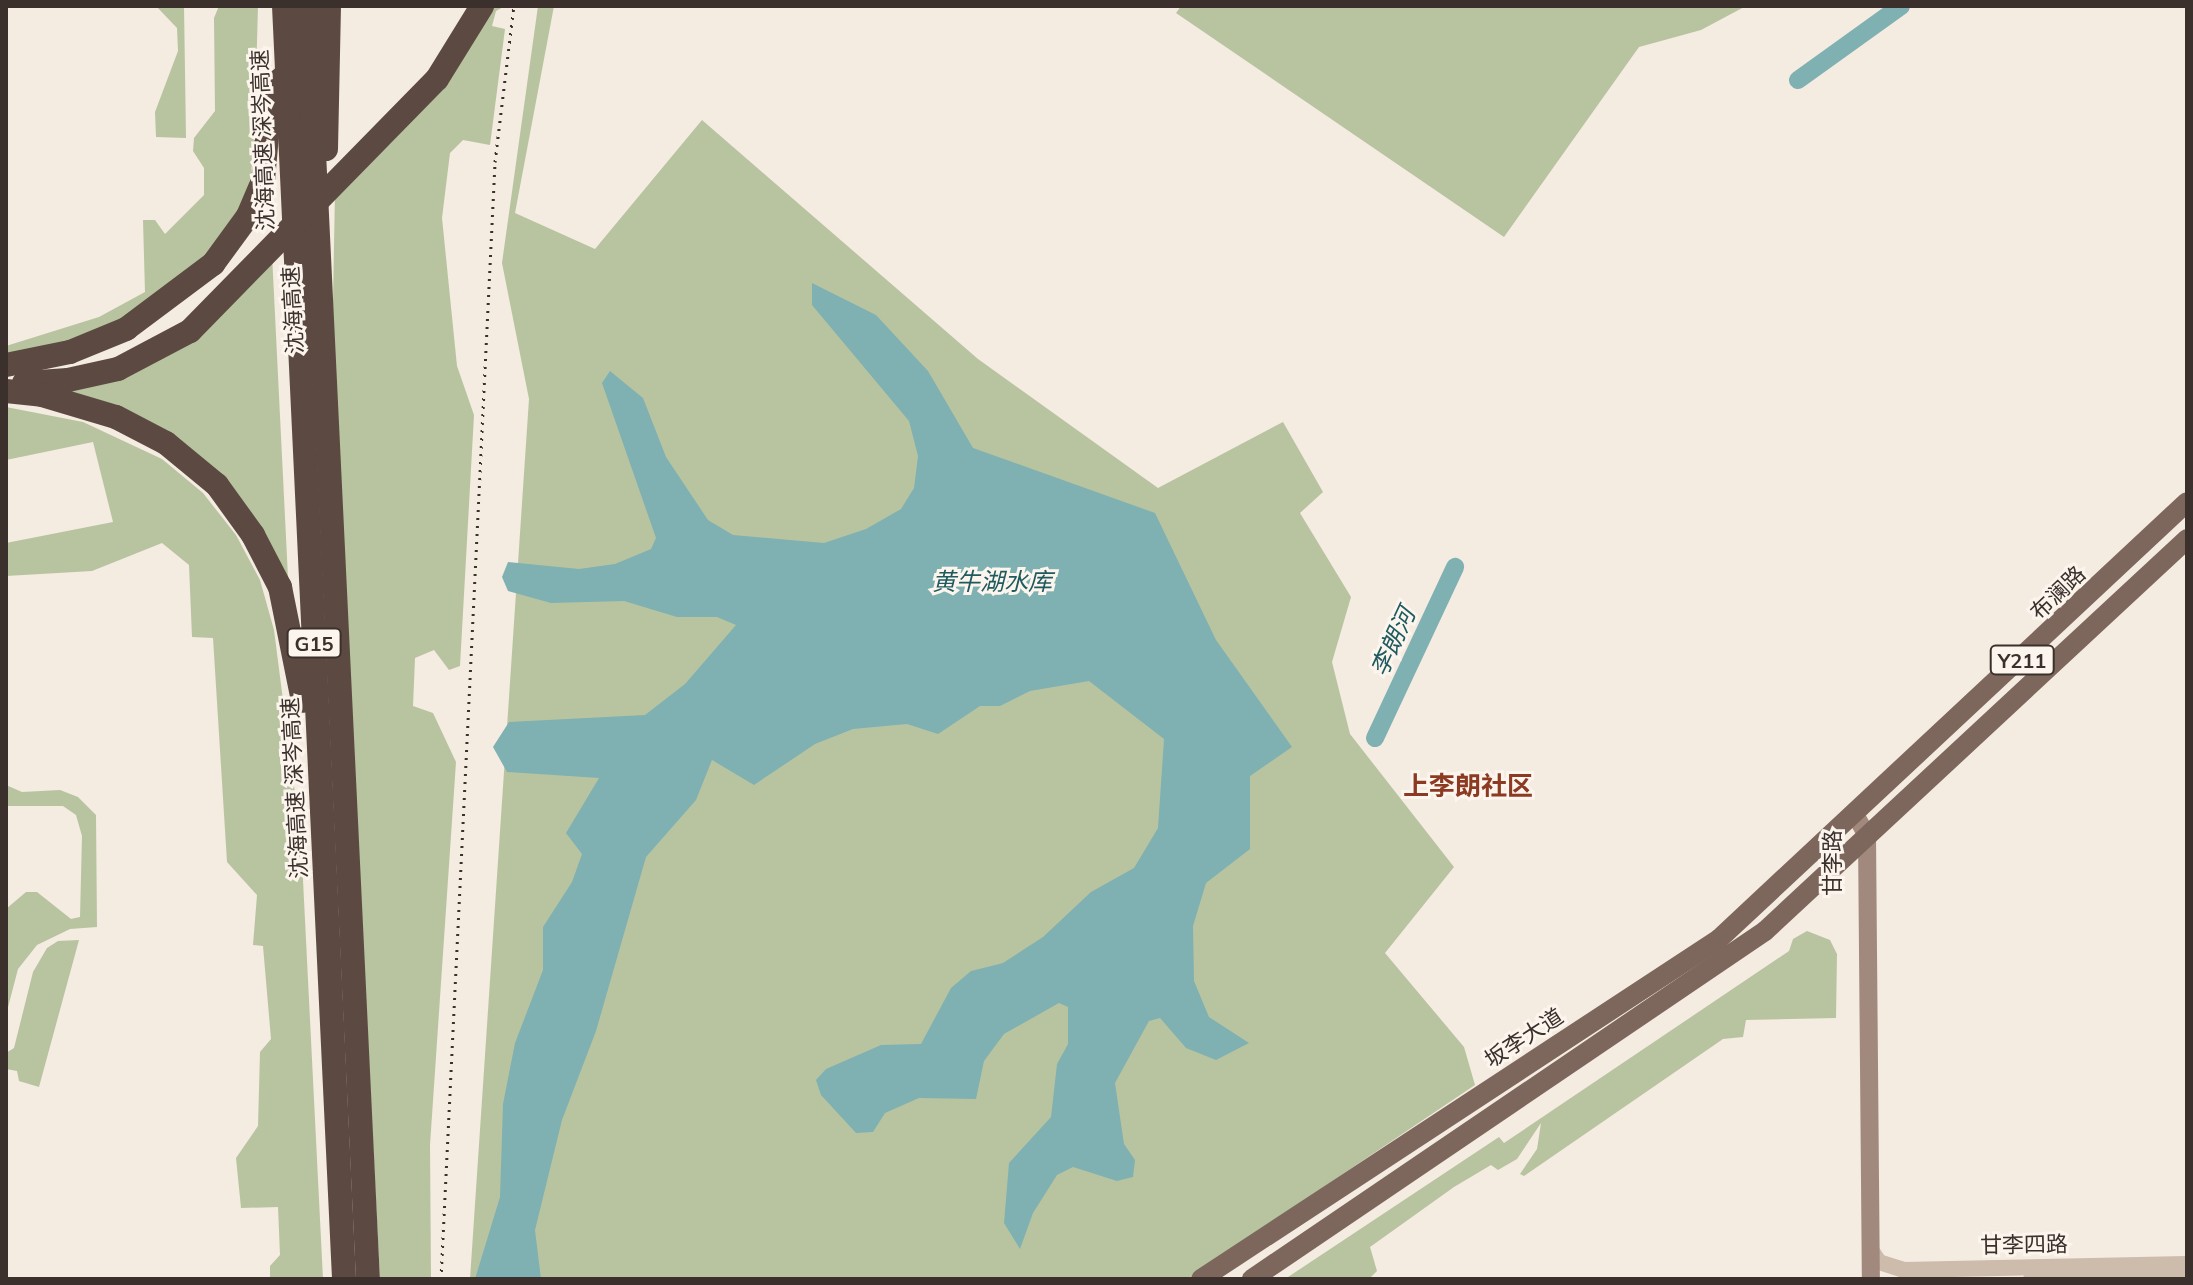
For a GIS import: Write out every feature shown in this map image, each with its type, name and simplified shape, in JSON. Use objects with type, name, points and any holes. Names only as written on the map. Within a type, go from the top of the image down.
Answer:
[{"type":"highway","points":[[6,365],[70,352],[126,329],[179,294],[226,249],[256,199],[267,163],[275,6]]},
{"type":"highway","name":"沈海高速 深岑高速","points":[[284,6],[344,1279]]},
{"type":"highway","name":"沈海高速","points":[[307,6],[324,419]]},
{"type":"highway","points":[[324,419],[329,6]]},
{"type":"highway","points":[[366,149],[430,73],[472,6]]},
{"type":"highway","points":[[6,384],[90,377],[144,358],[190,331],[237,279],[437,79],[482,6]]},
{"type":"highway","points":[[6,374],[67,372],[141,350],[184,324],[237,279]]},
{"type":"highway","points":[[6,391],[97,409],[166,443],[217,485],[270,562],[289,618],[300,677],[330,981]]},
{"type":"highway","name":"G15","points":[[324,419],[368,1279]]},
{"type":"main road","name":"布澜路","points":[[1856,816],[2187,502]]},
{"type":"main road","name":"Y211","points":[[1862,841],[2187,539]]},
{"type":"main road","name":"甘李路","points":[[1856,816],[1862,841],[1871,1279]]},
{"type":"main road","name":"坂李大道","points":[[1201,1279],[1719,939],[1856,816]]},
{"type":"main road","name":"甘李路","points":[[1859,1279],[1862,841]]},
{"type":"main road","points":[[1252,1279],[1730,957],[1791,909],[1862,841]]},
{"type":"street","name":"甘李四路","points":[[1871,1250],[1879,1262],[1903,1270],[2187,1264]]},
{"type":"street","name":"甘李四路","points":[[2031,1279],[2187,1276]]},
{"type":"green space","points":[[156,6],[184,6],[186,138],[156,137],[155,112],[178,51],[177,28]]},
{"type":"green space","points":[[219,6],[258,6],[254,150],[249,187],[234,221],[209,254],[147,307],[73,343],[6,355],[6,346],[99,317],[145,292],[143,220],[155,220],[165,234],[204,195],[204,168],[193,151],[194,138],[215,111],[214,18]]},
{"type":"green space","points":[[485,6],[505,6],[496,11],[492,26],[505,29],[490,145],[463,140],[450,153],[442,218],[457,366],[474,415],[460,666],[449,670],[434,650],[415,658],[413,706],[433,713],[456,762],[430,1145],[431,1279],[380,1279],[332,356],[335,191]]},
{"type":"green space","points":[[538,6],[554,6],[515,213],[595,249],[702,120],[978,359],[1158,488],[1283,422],[1323,492],[1300,513],[1351,597],[1332,662],[1350,734],[1454,867],[1385,953],[1464,1047],[1475,1085],[1187,1279],[470,1279],[529,399],[502,263]]},
{"type":"green space","points":[[1181,6],[1746,6],[1701,30],[1639,47],[1504,237],[1176,13]]},
{"type":"green space","points":[[272,254],[289,598],[232,493],[60,393],[132,373]]},
{"type":"green space","points":[[6,407],[83,422],[162,459],[203,493],[236,535],[260,580],[274,630],[301,840],[323,1279],[270,1279],[270,1266],[280,1255],[278,1207],[241,1208],[236,1158],[258,1126],[260,1052],[271,1039],[263,946],[253,945],[257,895],[227,862],[213,638],[192,637],[189,565],[162,543],[92,571],[6,576],[6,543],[113,522],[93,442],[6,460]]},
{"type":"green space","points":[[6,785],[22,792],[60,790],[78,797],[96,815],[97,927],[70,929],[37,945],[18,969],[6,1015],[6,909],[26,892],[37,892],[71,919],[80,917],[82,836],[76,815],[63,806],[6,806]]},
{"type":"green space","points":[[1807,931],[1830,940],[1837,954],[1836,1018],[1746,1020],[1743,1037],[1723,1039],[1524,1176],[1520,1174],[1537,1149],[1541,1123],[1517,1159],[1498,1170],[1491,1165],[1454,1187],[1370,1247],[1377,1271],[1369,1279],[1285,1279],[1499,1137],[1504,1143],[1789,951],[1793,939]]},
{"type":"green space","points":[[79,940],[39,1087],[19,1081],[17,1071],[6,1069],[6,1053],[14,1048],[33,972],[47,948],[58,941]]},
{"type":"water","name":"黄牛湖水库","points":[[812,283],[876,315],[928,371],[973,448],[1155,513],[1216,640],[1292,747],[1250,776],[1250,849],[1206,883],[1193,926],[1194,981],[1209,1017],[1249,1043],[1216,1060],[1186,1048],[1160,1018],[1149,1021],[1115,1083],[1124,1144],[1135,1160],[1133,1177],[1117,1181],[1073,1167],[1057,1175],[1033,1213],[1020,1249],[1004,1223],[1009,1163],[1051,1117],[1057,1064],[1068,1044],[1068,1007],[1059,1003],[1004,1034],[984,1061],[976,1099],[919,1098],[885,1113],[873,1132],[856,1133],[821,1095],[816,1080],[826,1069],[881,1045],[921,1044],[951,988],[971,971],[1003,963],[1043,937],[1091,892],[1134,868],[1158,828],[1164,739],[1089,681],[1030,691],[1000,706],[980,706],[938,734],[907,724],[853,729],[815,744],[754,785],[712,760],[696,800],[646,857],[596,1031],[562,1120],[535,1230],[541,1279],[475,1279],[500,1197],[503,1104],[515,1043],[543,970],[543,927],[572,882],[582,854],[566,833],[599,778],[507,772],[493,747],[509,722],[645,715],[685,684],[736,625],[717,617],[677,617],[624,601],[551,603],[508,591],[502,577],[508,562],[579,569],[615,564],[651,549],[656,538],[602,383],[610,371],[643,398],[666,457],[708,520],[733,535],[824,543],[866,529],[901,509],[914,488],[918,456],[909,421],[812,305]]},
{"type":"waterway","name":"李朗河","points":[[1798,80],[1901,6]]},
{"type":"waterway","name":"李朗河","points":[[1375,738],[1455,567]]},
{"type":"railway","points":[[441,1279],[495,162],[514,6]]},
{"type":"district","name":"上李朗社区","points":[[1468,786]]}]
